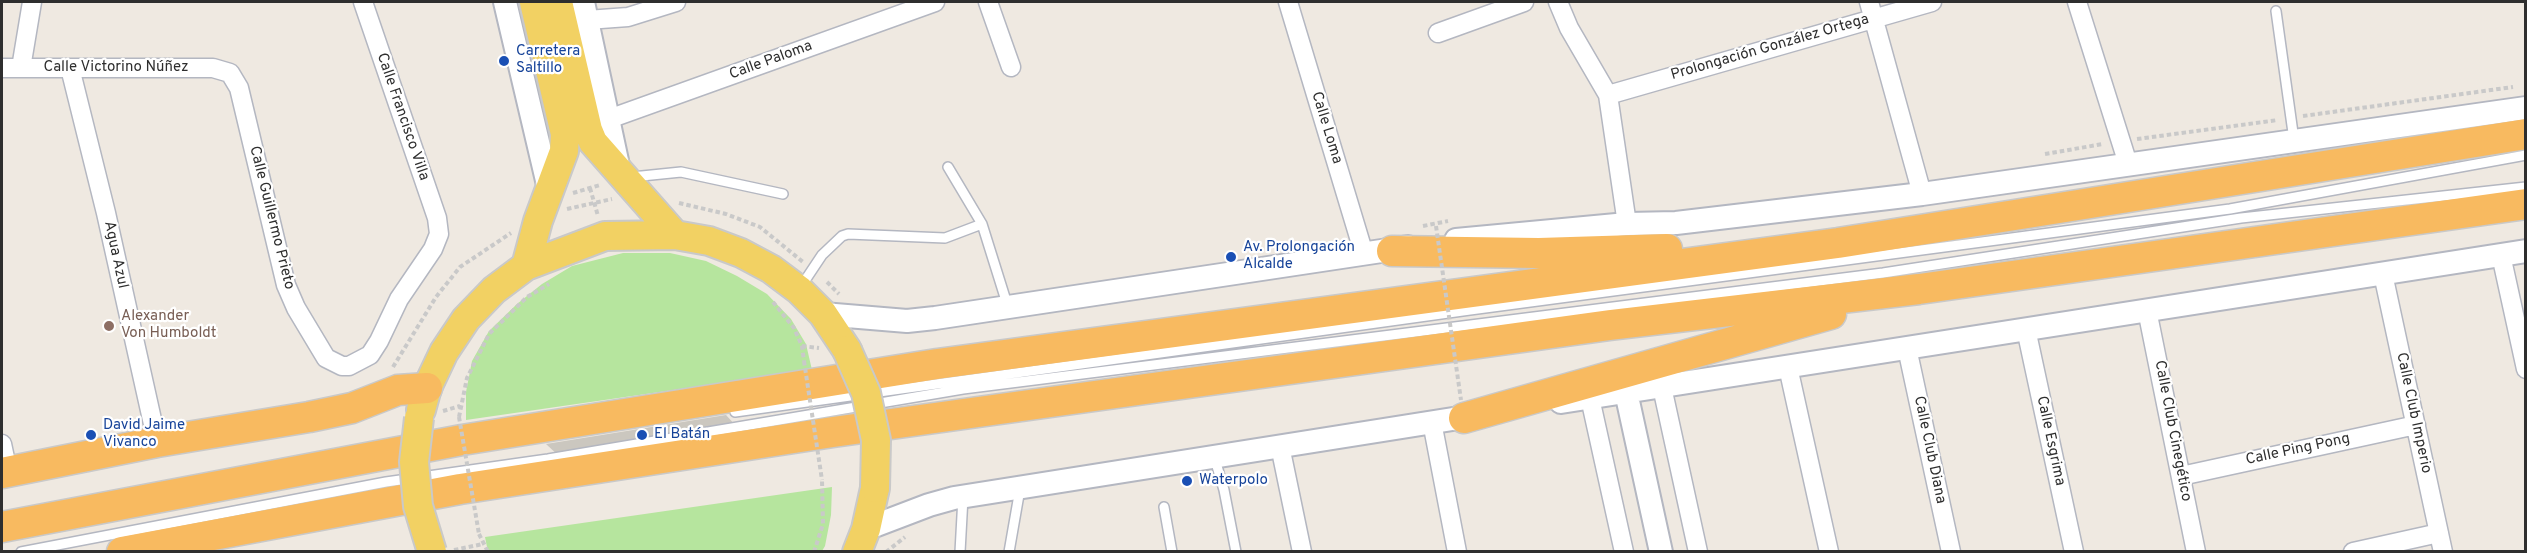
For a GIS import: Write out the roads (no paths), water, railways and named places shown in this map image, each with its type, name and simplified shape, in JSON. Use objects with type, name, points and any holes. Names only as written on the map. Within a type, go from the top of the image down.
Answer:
[{"type":"highway","points":[[2,527],[462,440],[937,364],[1838,243],[2526,134]]},
{"type":"highway","points":[[122,552],[460,489],[833,432],[1610,325],[1919,289],[2526,204]]},
{"type":"highway","points":[[1378,253],[1539,253],[1838,243]]},
{"type":"highway","points":[[1463,409],[1919,289]]},
{"type":"highway","points":[[4,463],[157,442],[309,417],[352,408],[398,390],[427,388]]},
{"type":"main road","points":[[526,266],[544,204],[564,151],[565,134],[534,2]]},
{"type":"main road","points":[[558,2],[588,130],[600,152],[675,235]]},
{"type":"main road","points":[[432,552],[418,506],[414,462],[419,418],[427,388],[444,352],[466,319],[494,290],[526,266],[605,236],[675,235],[709,242],[741,253],[771,269],[805,280],[834,308],[847,350],[866,393],[876,440],[875,488],[862,541]]},
{"type":"street","points":[[21,68],[32,2]]},
{"type":"street","name":"Calle Francisco Villa","points":[[326,358],[342,366],[349,366],[370,355],[406,286],[433,249],[439,234],[437,218],[363,2]]},
{"type":"street","points":[[505,2],[544,204]]},
{"type":"street","points":[[622,176],[606,120],[585,11],[628,17],[676,2]]},
{"type":"street","name":"Calle Paloma","points":[[606,120],[935,2]]},
{"type":"street","points":[[988,2],[1011,67]]},
{"type":"street","name":"Calle Loma","points":[[1288,2],[1378,253]]},
{"type":"street","points":[[1438,33],[1484,8],[1524,2]]},
{"type":"street","points":[[1558,2],[1569,28],[1608,95],[1627,224]]},
{"type":"street","name":"Prolongación González Ortega","points":[[1608,95],[1871,10],[1932,2]]},
{"type":"street","points":[[2077,2],[2128,164]]},
{"type":"street","points":[[1871,10],[1922,194]]},
{"type":"street","name":"Calle Victorino Núñez","points":[[2,68],[213,68],[230,73]]},
{"type":"street","name":"Agua Azul","points":[[70,68],[106,213],[157,442]]},
{"type":"street","name":"Calle Guillermo Prieto","points":[[230,73],[239,88],[286,285],[296,308],[326,358]]},
{"type":"street","points":[[834,308],[907,321],[1378,253],[1426,243],[1627,224],[1676,224],[1922,194],[2526,108]]},
{"type":"street","points":[[862,541],[929,505],[963,497],[1432,422],[1463,409],[1590,398],[2526,251]]},
{"type":"street","points":[[2501,255],[2526,369]]},
{"type":"street","name":"Calle Club Imperio","points":[[2383,274],[2443,552]]},
{"type":"street","name":"Calle Club Cinegético","points":[[2147,310],[2196,552]]},
{"type":"street","name":"Calle Esgrima","points":[[2026,330],[2074,552]]},
{"type":"street","name":"Calle Club Diana","points":[[1907,348],[1951,552]]},
{"type":"street","points":[[1788,367],[1829,552]]},
{"type":"street","points":[[1662,387],[1698,552]]},
{"type":"street","points":[[1626,392],[1661,552]]},
{"type":"street","points":[[1590,398],[1624,552]]},
{"type":"street","points":[[1432,422],[1457,552]]},
{"type":"street","name":"Calle Ping Pong","points":[[2181,476],[2416,425]]},
{"type":"street","points":[[1280,446],[1302,552]]},
{"type":"street","points":[[2353,552],[2439,533]]},
{"type":"lane","points":[[2276,11],[2294,141]]},
{"type":"lane","points":[[729,412],[1482,308],[2230,209],[2526,155]]},
{"type":"lane","points":[[948,167],[982,224],[1008,307]]},
{"type":"lane","points":[[622,176],[681,172],[783,194]]},
{"type":"lane","points":[[21,552],[386,482],[560,457],[963,389],[1883,273],[2241,218],[2526,187]]},
{"type":"lane","points":[[805,280],[822,255],[848,234],[945,238],[982,224]]},
{"type":"lane","points":[[1214,456],[1224,490],[1236,552]]},
{"type":"lane","points":[[130,514],[339,472],[422,459]]},
{"type":"lane","points":[[1009,552],[1020,487]]},
{"type":"lane","points":[[960,552],[963,497]]},
{"type":"lane","points":[[1164,507],[1172,552]]},
{"type":"place","name":"Carretera Saltillo","points":[[504,61]]},
{"type":"place","name":"Av. Prolongación Alcalde","points":[[1231,257]]},
{"type":"place","name":"Alexander Von Humboldt","points":[[109,326]]},
{"type":"place","name":"David Jaime Vivanco","points":[[91,435]]},
{"type":"place","name":"El Batán","points":[[642,435]]},
{"type":"place","name":"Waterpolo","points":[[1187,481]]}]
